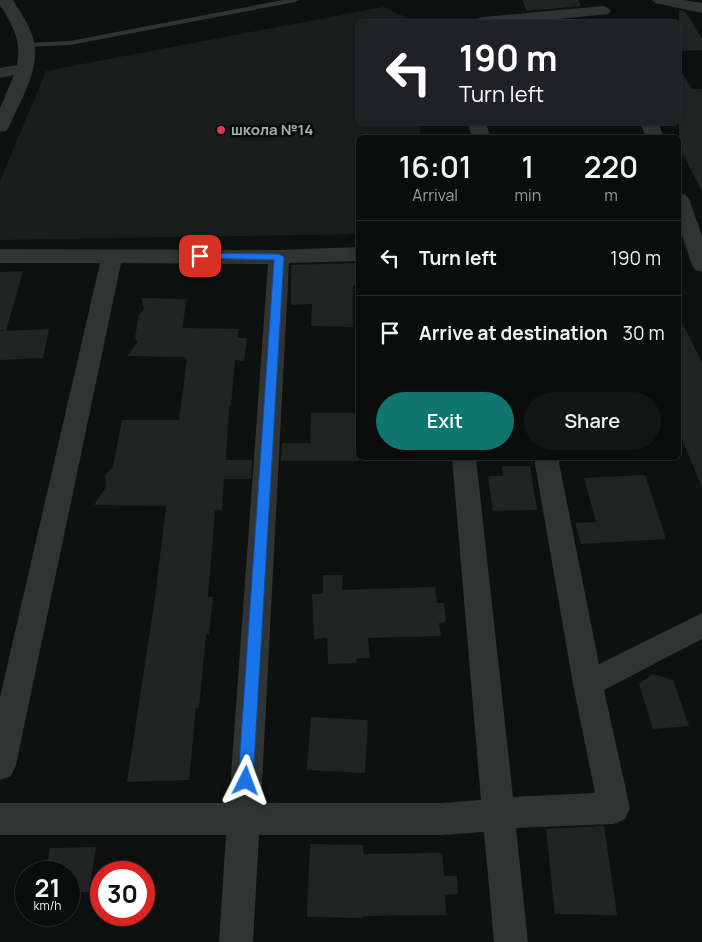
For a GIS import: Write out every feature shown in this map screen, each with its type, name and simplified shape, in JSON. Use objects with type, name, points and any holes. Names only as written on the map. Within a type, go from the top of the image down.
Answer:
[{"type":"street","points":[[0,127],[25,68],[27,46],[5,0]]},
{"type":"street","points":[[660,0],[702,8]]},
{"type":"street","points":[[505,20],[603,11]]},
{"type":"street","points":[[0,73],[25,68]]},
{"type":"street","points":[[681,205],[702,264]]},
{"type":"street","points":[[0,256],[279,257],[356,254]]},
{"type":"street","points":[[0,764],[112,255]]},
{"type":"street","points":[[236,942],[279,257]]},
{"type":"street","points":[[464,460],[511,942]]},
{"type":"street","points":[[0,818],[442,819],[500,815],[526,811],[614,808],[588,684],[546,460]]},
{"type":"street","points":[[588,684],[702,626]]},
{"type":"lane","points":[[27,46],[48,46],[85,40],[296,0]]},
{"type":"shaded area","name":"школа №14","points":[[383,7],[412,20],[356,20],[356,125],[420,125],[420,135],[356,135],[356,234],[0,240],[0,181],[46,71]]},
{"type":"building","points":[[522,0],[578,0],[581,6],[527,11]]},
{"type":"building","points":[[679,10],[685,11],[702,39],[702,50],[681,51],[681,20],[679,20]]},
{"type":"building","points":[[681,71],[692,89],[702,89],[702,191],[684,156],[681,156],[681,135],[679,135],[679,125],[681,125]]},
{"type":"building","points":[[356,263],[356,286],[353,286],[353,327],[311,326],[312,304],[291,305],[291,265]]},
{"type":"building","points":[[23,271],[6,331],[0,330],[0,272]]},
{"type":"building","points":[[141,298],[187,299],[182,328],[239,329],[237,338],[247,338],[244,361],[235,360],[231,406],[229,406],[226,460],[252,460],[251,479],[224,479],[222,510],[215,510],[208,597],[213,597],[209,634],[206,634],[199,708],[196,708],[189,780],[127,782],[155,598],[166,506],[94,505],[106,487],[105,475],[113,467],[122,420],[179,420],[187,359],[184,359],[185,357],[127,356],[138,342],[135,337],[139,315],[144,309]]},
{"type":"building","points":[[681,320],[702,363],[702,487],[681,437]]},
{"type":"building","points":[[49,329],[43,358],[0,360],[0,331]]},
{"type":"building","points":[[311,413],[356,413],[356,460],[359,461],[281,461],[282,443],[310,443]]},
{"type":"building","points":[[502,466],[530,466],[537,510],[493,511],[488,476],[503,476]]},
{"type":"building","points":[[645,475],[666,539],[581,544],[575,523],[596,522],[584,478]]},
{"type":"building","points":[[323,575],[343,575],[342,590],[435,587],[437,603],[444,603],[446,622],[439,623],[441,636],[368,638],[370,658],[356,658],[357,663],[328,664],[327,638],[314,639],[312,594],[323,594]]},
{"type":"building","points":[[653,674],[673,680],[689,726],[653,729],[639,684]]},
{"type":"building","points":[[311,717],[368,720],[365,773],[307,770]]},
{"type":"building","points":[[604,826],[617,915],[555,914],[546,829]]},
{"type":"building","points":[[310,844],[363,845],[363,854],[442,853],[444,876],[457,876],[458,894],[445,895],[446,915],[363,916],[363,918],[307,917]]},
{"type":"building","points":[[96,847],[94,861],[90,861],[89,892],[80,892],[80,861],[48,861],[50,848]]},
{"type":"place","name":"школа №14","points":[[221,130]]},
{"type":"route","points":[[200,256],[279,257],[246,781]]}]
